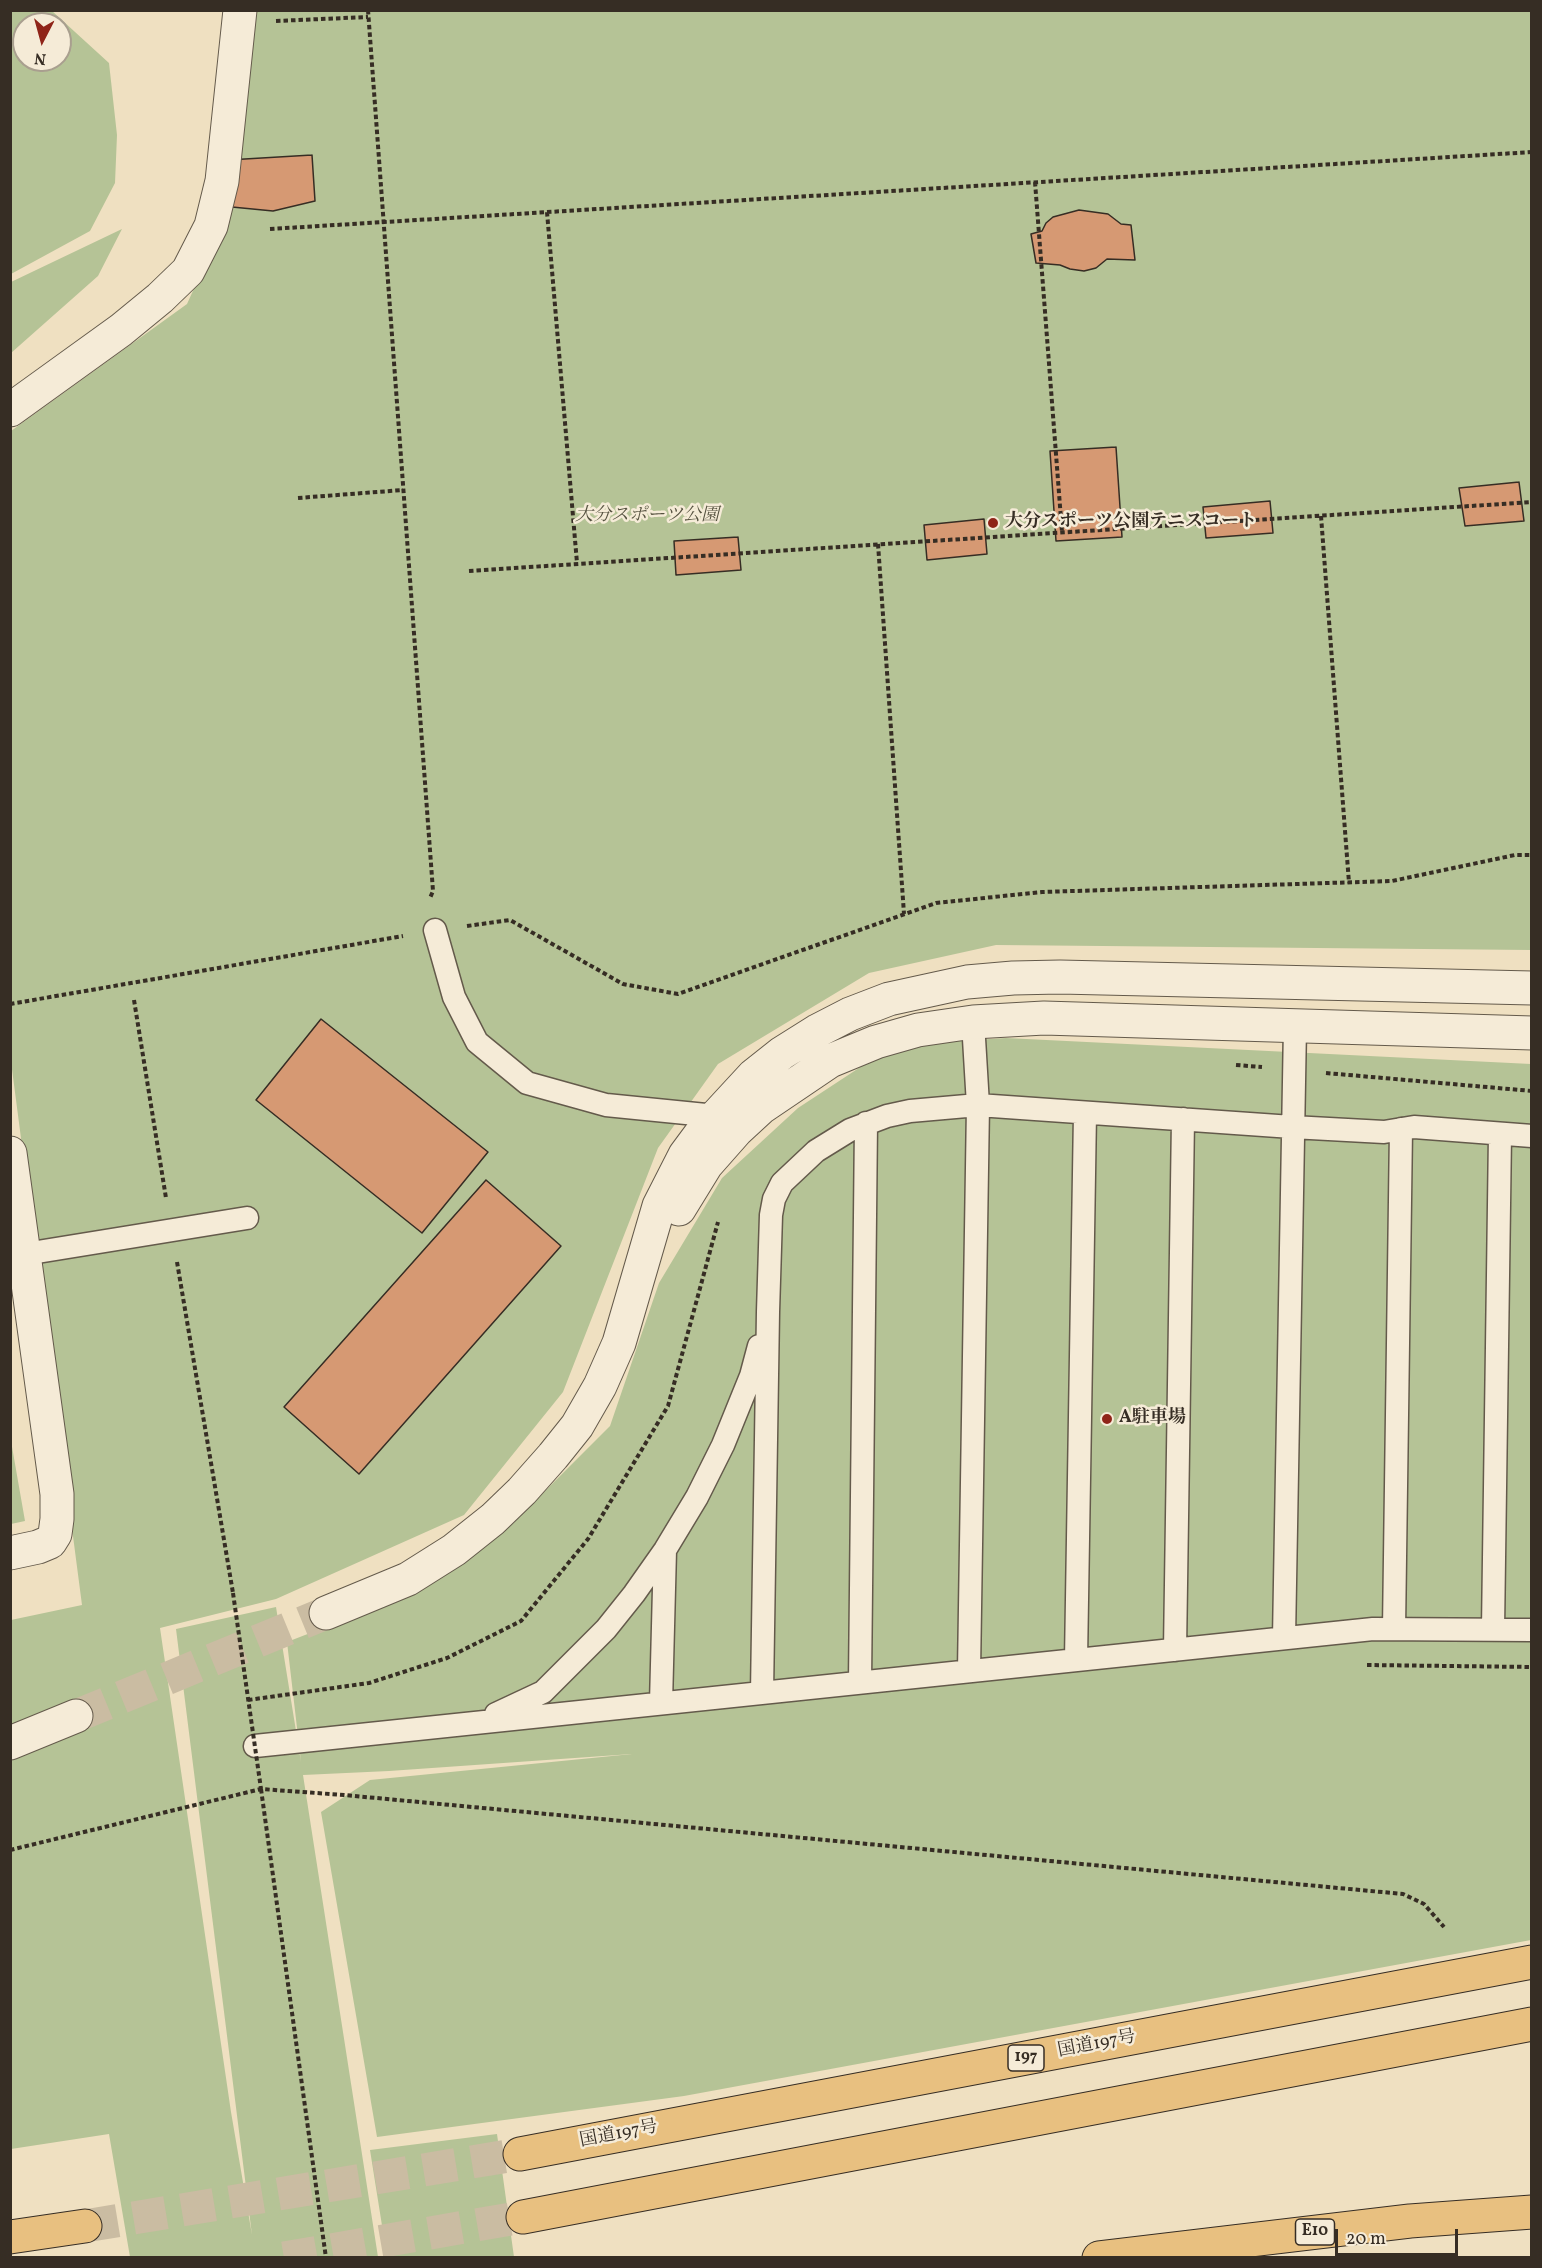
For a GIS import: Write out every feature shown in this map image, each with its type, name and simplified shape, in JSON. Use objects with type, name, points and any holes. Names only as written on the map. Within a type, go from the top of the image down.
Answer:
[{"type":"highway","name":"国道197号","points":[[520,2154],[1532,1962]]},
{"type":"highway","points":[[523,2217],[1532,2024]]},
{"type":"highway","name":"E10","points":[[1099,2258],[1410,2222],[1532,2212]]},
{"type":"highway","points":[[10,2237],[86,2226]]},
{"type":"street","points":[[10,410],[121,330],[188,271],[211,226],[222,181],[240,17]]},
{"type":"street","points":[[326,1613],[408,1579],[454,1550],[494,1519],[522,1491],[577,1426],[600,1386],[619,1343],[659,1206],[685,1155],[716,1116],[753,1076],[782,1053],[817,1031],[850,1014],[889,999],[967,982],[1060,977],[1532,987]]},
{"type":"street","points":[[634,1295],[671,1224],[706,1165],[736,1131],[762,1107],[830,1061],[876,1042],[918,1030],[973,1022],[1044,1018],[1532,1033]]},
{"type":"street","points":[[10,1152],[57,1494],[55,1534],[50,1542],[10,1553]]},
{"type":"street","points":[[10,1743],[76,1716]]},
{"type":"lane","points":[[425,932],[477,1042],[527,1083],[606,1105],[716,1116]]},
{"type":"lane","points":[[969,1671],[978,1105],[973,1022]]},
{"type":"lane","points":[[1284,1638],[1294,1026]]},
{"type":"lane","points":[[762,1693],[771,1215],[774,1199],[782,1183],[816,1151],[834,1138],[866,1123],[910,1111],[978,1105],[1292,1127],[1384,1132],[1414,1126],[1532,1136]]},
{"type":"lane","points":[[1076,1660],[1085,1113]]},
{"type":"lane","points":[[1175,1650],[1183,1119]]},
{"type":"lane","points":[[860,1682],[866,1123]]},
{"type":"lane","points":[[1394,1629],[1401,1129]]},
{"type":"lane","points":[[1493,1629],[1500,1134]]},
{"type":"lane","points":[[25,1254],[247,1218]]},
{"type":"lane","points":[[472,1723],[507,1710],[543,1692],[606,1629],[665,1550],[697,1497],[723,1445],[750,1376],[768,1311]]},
{"type":"lane","points":[[661,1703],[665,1550]]},
{"type":"lane","points":[[255,1746],[1284,1638],[1394,1629],[1532,1630]]},
{"type":"path","points":[[368,10],[433,891],[425,932]]},
{"type":"path","points":[[240,17],[368,16]]},
{"type":"path","points":[[270,229],[1532,152]]},
{"type":"path","points":[[1035,182],[1062,532]]},
{"type":"path","points":[[547,212],[577,563]]},
{"type":"path","points":[[298,498],[403,490]]},
{"type":"path","points":[[469,571],[1532,502]]},
{"type":"path","points":[[1321,516],[1349,883]]},
{"type":"path","points":[[878,544],[904,914]]},
{"type":"path","points":[[10,1004],[425,932],[510,920],[623,984],[678,994],[936,903],[1042,892],[1392,881],[1515,855],[1532,855]]},
{"type":"path","points":[[134,1000],[233,1593],[326,2258]]},
{"type":"path","points":[[10,1850],[261,1790],[344,1795],[1403,1894],[1424,1904],[1444,1927]]},
{"type":"green space","points":[[11,10],[53,12],[12,12],[12,72],[72,72],[72,29],[109,63],[117,135],[115,183],[90,231],[11,274]]},
{"type":"green space","name":"大分スポーツ公園","points":[[246,11],[1531,11],[1531,950],[996,945],[869,973],[718,1064],[658,1148],[563,1392],[464,1515],[276,1599],[160,1628],[231,2112],[252,2235],[176,1629],[276,1607],[301,1762],[287,1642],[421,1590],[515,1521],[610,1426],[659,1283],[722,1178],[798,1108],[894,1045],[1006,1038],[1531,1064],[1531,1940],[684,2096],[377,2137],[321,1812],[370,1780],[632,1754],[303,1775],[378,2257],[130,2257],[109,2134],[11,2149],[11,1620],[82,1605],[10,1054],[11,431],[187,304],[216,240]]},
{"type":"green space","points":[[122,229],[98,276],[11,353],[11,282]]},
{"type":"green space","points":[[11,1441],[25,1521],[10,1524]]},
{"type":"green space","points":[[497,2134],[514,2257],[387,2257],[370,2150]]},
{"type":"building","points":[[312,155],[315,201],[273,211],[232,207],[228,160]]},
{"type":"building","points":[[1079,210],[1108,214],[1121,224],[1131,225],[1135,260],[1107,259],[1096,268],[1084,271],[1060,265],[1036,263],[1031,234],[1042,231],[1053,217]]},
{"type":"building","points":[[1116,447],[1122,537],[1056,541],[1050,451]]},
{"type":"building","points":[[1519,482],[1524,521],[1465,526],[1459,488]]},
{"type":"building","points":[[1270,501],[1273,533],[1206,538],[1203,507]]},
{"type":"building","points":[[984,519],[987,554],[927,560],[924,525]]},
{"type":"building","points":[[738,537],[741,570],[676,575],[674,541]]},
{"type":"building","points":[[321,1019],[488,1152],[422,1233],[256,1100]]},
{"type":"building","points":[[486,1180],[561,1246],[359,1474],[284,1407]]},
{"type":"tunnel","points":[[76,1716],[326,1613]]},
{"type":"tunnel","points":[[85,2226],[520,2154]]},
{"type":"tunnel","points":[[284,2258],[523,2217]]},
{"type":"place","name":"大分スポーツ公園テニスコート","points":[[993,523]]},
{"type":"place","name":"A駐車場","points":[[1107,1419]]}]
